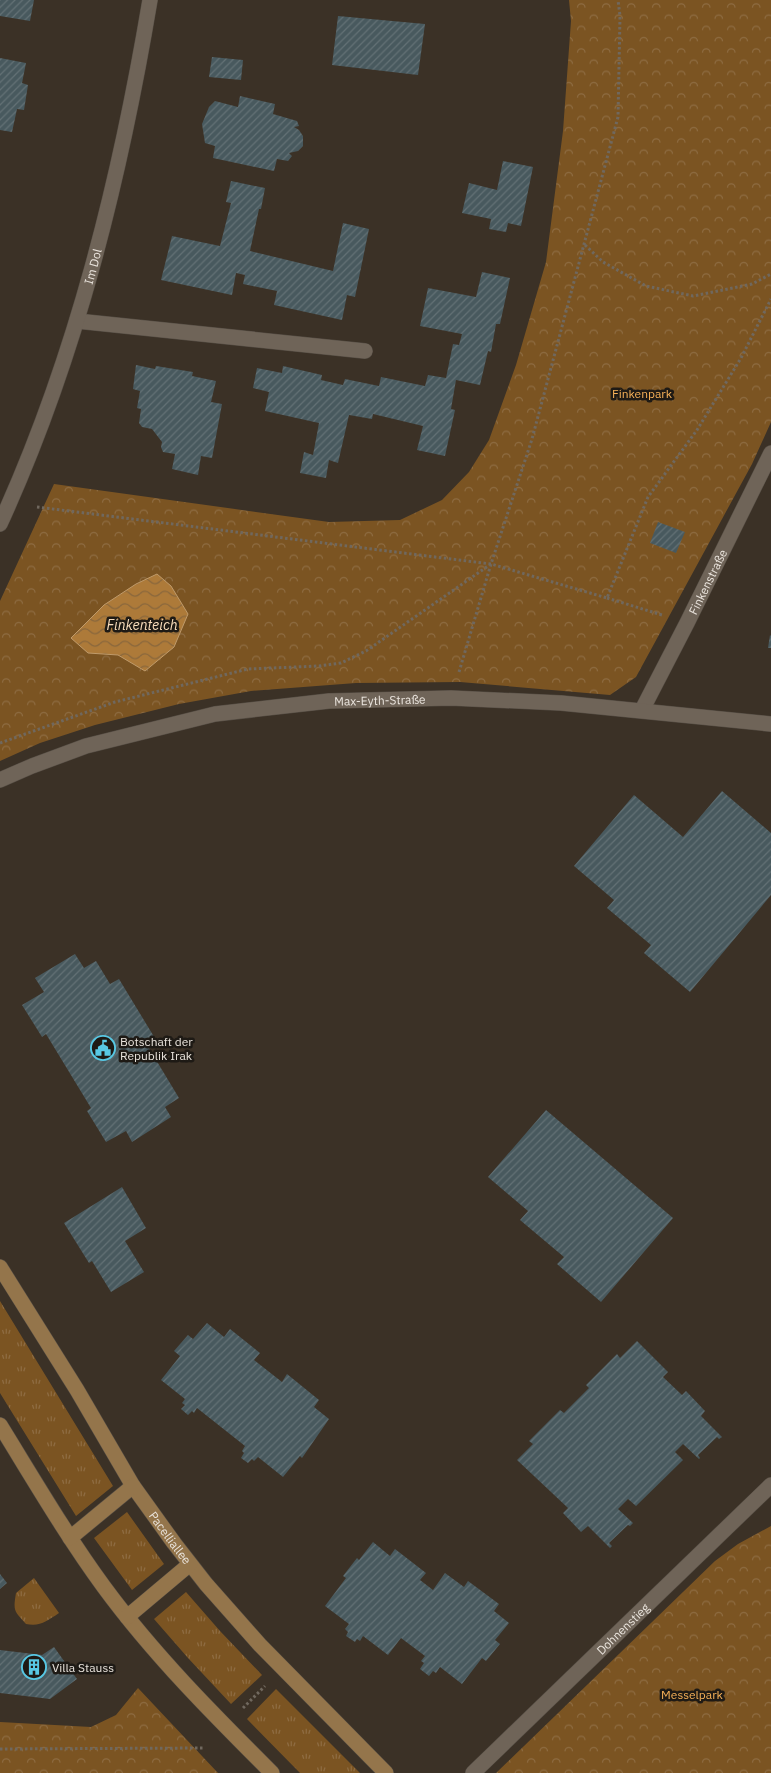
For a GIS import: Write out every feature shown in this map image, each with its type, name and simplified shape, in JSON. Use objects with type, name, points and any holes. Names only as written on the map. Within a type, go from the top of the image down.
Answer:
[{"type":"street","name":"Im Dol","points":[[0,524],[38,434],[77,321],[100,237],[129,113],[150,0]]},
{"type":"street","points":[[77,321],[365,350]]},
{"type":"street","name":"Finkenstraße","points":[[642,710],[771,453]]},
{"type":"street","name":"Max-Eyth-Straße","points":[[0,780],[86,746],[215,714],[329,701],[451,698],[561,703],[771,724]]},
{"type":"street","name":"Pacelliallee","points":[[0,1267],[77,1390],[133,1486],[190,1564],[260,1645],[386,1773]]},
{"type":"street","points":[[0,1425],[70,1538],[127,1617],[205,1706],[272,1773]]},
{"type":"street","points":[[70,1538],[133,1486]]},
{"type":"street","name":"Dohnenstieg","points":[[473,1773],[768,1492]]},
{"type":"street","points":[[127,1617],[190,1564]]},
{"type":"path","points":[[451,698],[491,564],[532,439],[618,117],[620,16],[618,0]]},
{"type":"path","points":[[585,245],[603,262],[646,286],[693,296],[752,284],[771,274]]},
{"type":"path","points":[[608,598],[648,497],[697,430],[741,358],[771,299]]},
{"type":"path","points":[[37,507],[491,564],[662,615]]},
{"type":"path","points":[[0,743],[115,702],[248,669],[319,666],[341,663],[366,651],[491,564]]},
{"type":"path","points":[[237,1713],[271,1680]]},
{"type":"path","points":[[0,1749],[203,1748]]},
{"type":"green space","name":"Finkenpark","points":[[569,0],[771,0],[771,422],[752,464],[636,677],[610,695],[460,682],[356,683],[251,691],[179,704],[95,725],[40,743],[0,761],[0,601],[54,484],[329,522],[400,520],[442,500],[469,472],[489,440],[516,365],[546,262],[563,131],[571,21]]},
{"type":"green space","points":[[0,1301],[113,1486],[76,1516],[0,1393]]},
{"type":"green space","points":[[127,1512],[164,1564],[132,1590],[94,1538]]},
{"type":"green space","name":"Messelpark","points":[[771,1526],[771,1773],[496,1773],[715,1561],[738,1544]]},
{"type":"green space","points":[[34,1578],[59,1613],[43,1623],[31,1625],[26,1624],[19,1616],[15,1610],[15,1604],[16,1593]]},
{"type":"green space","points":[[186,1592],[262,1675],[231,1704],[154,1619]]},
{"type":"green space","points":[[138,1688],[218,1773],[0,1773],[0,1722],[91,1727],[116,1715]]},
{"type":"green space","points":[[276,1689],[360,1773],[300,1773],[247,1719]]},
{"type":"water","name":"Finkenteich","points":[[157,574],[171,586],[188,614],[174,647],[145,671],[118,655],[88,653],[71,638],[104,605],[136,584]]},
{"type":"building","points":[[0,0],[34,0],[30,21],[0,16]]},
{"type":"building","points":[[338,16],[425,24],[418,75],[332,65]]},
{"type":"building","points":[[212,57],[243,60],[241,80],[209,77]]},
{"type":"building","points":[[0,58],[26,63],[22,83],[28,85],[24,110],[17,109],[12,132],[0,130]]},
{"type":"building","points":[[240,96],[275,104],[273,114],[297,121],[299,126],[294,127],[303,136],[303,146],[298,151],[289,153],[292,156],[288,161],[277,159],[274,171],[213,158],[215,146],[205,143],[202,124],[209,107],[215,101],[238,107]]},
{"type":"building","points":[[503,161],[533,167],[521,226],[508,223],[506,232],[489,229],[491,219],[462,213],[469,183],[497,190]]},
{"type":"building","points":[[231,181],[265,188],[250,251],[333,271],[343,223],[369,229],[355,297],[347,295],[342,320],[274,305],[277,291],[243,284],[245,275],[236,273],[232,295],[161,280],[172,236],[220,246],[231,203],[226,202]]},
{"type":"building","points":[[482,272],[510,278],[500,324],[496,324],[491,352],[488,351],[480,385],[456,380],[451,409],[455,410],[445,456],[417,450],[423,426],[373,414],[372,419],[349,415],[338,463],[329,460],[326,478],[300,473],[304,452],[313,455],[319,423],[265,411],[269,392],[253,388],[257,368],[282,373],[283,366],[322,375],[321,380],[343,385],[345,379],[379,386],[381,377],[425,386],[428,375],[446,378],[453,344],[459,345],[462,334],[420,326],[428,288],[476,297]]},
{"type":"building","points":[[136,365],[155,369],[156,366],[193,372],[192,376],[216,381],[211,402],[222,404],[212,458],[201,456],[198,475],[172,469],[175,454],[163,452],[162,442],[152,429],[142,427],[139,423],[141,409],[137,408],[140,391],[133,389]]},
{"type":"building","points":[[658,522],[685,532],[676,553],[650,543]]},
{"type":"building","points":[[770,635],[771,648],[768,648]]},
{"type":"building","points":[[722,791],[771,833],[771,895],[690,992],[644,953],[651,945],[607,908],[614,900],[574,866],[634,795],[683,837]]},
{"type":"building","points":[[75,954],[84,968],[96,961],[110,984],[119,979],[156,1040],[147,1045],[179,1098],[165,1107],[171,1117],[132,1142],[126,1131],[106,1142],[87,1111],[91,1108],[46,1034],[42,1037],[22,1005],[44,992],[35,978]]},
{"type":"building","points":[[546,1110],[673,1218],[601,1302],[557,1264],[564,1257],[520,1220],[528,1211],[488,1177]]},
{"type":"building","points":[[122,1187],[146,1228],[125,1241],[144,1272],[111,1292],[92,1261],[89,1263],[64,1223]]},
{"type":"building","points":[[207,1323],[224,1337],[230,1329],[260,1353],[254,1360],[282,1382],[287,1374],[319,1400],[314,1407],[329,1419],[302,1458],[300,1456],[283,1477],[258,1457],[248,1463],[241,1458],[245,1446],[197,1408],[194,1413],[192,1411],[188,1415],[181,1409],[185,1405],[182,1403],[185,1399],[161,1380],[180,1356],[174,1351],[188,1335],[193,1339]]},
{"type":"building","points":[[637,1341],[668,1372],[663,1377],[682,1395],[686,1391],[705,1411],[701,1416],[722,1437],[719,1439],[717,1437],[698,1455],[699,1459],[683,1444],[675,1452],[683,1460],[636,1506],[628,1499],[618,1509],[633,1523],[630,1526],[628,1525],[609,1543],[612,1546],[610,1548],[588,1526],[581,1532],[563,1513],[568,1508],[517,1460],[533,1444],[529,1441],[560,1410],[564,1413],[589,1388],[586,1385],[617,1354],[620,1358]]},
{"type":"building","points":[[373,1542],[390,1556],[395,1549],[426,1573],[420,1580],[433,1590],[445,1573],[464,1587],[468,1581],[499,1604],[494,1611],[509,1623],[495,1640],[500,1644],[486,1661],[482,1658],[462,1684],[440,1667],[436,1673],[433,1671],[429,1676],[420,1669],[424,1663],[421,1661],[425,1656],[401,1638],[388,1655],[363,1636],[360,1641],[357,1639],[355,1642],[346,1636],[348,1632],[345,1629],[349,1624],[325,1606],[346,1578],[343,1576]]},
{"type":"building","points":[[0,1574],[7,1583],[0,1589]]},
{"type":"building","name":"Villa Stauss","points":[[54,1647],[77,1679],[50,1699],[0,1693],[0,1650],[42,1655]]},
{"type":"place","name":"Botschaft der Republik Irak","points":[[103,1048]]},
{"type":"place","name":"Villa Stauss","points":[[34,1667]]}]
